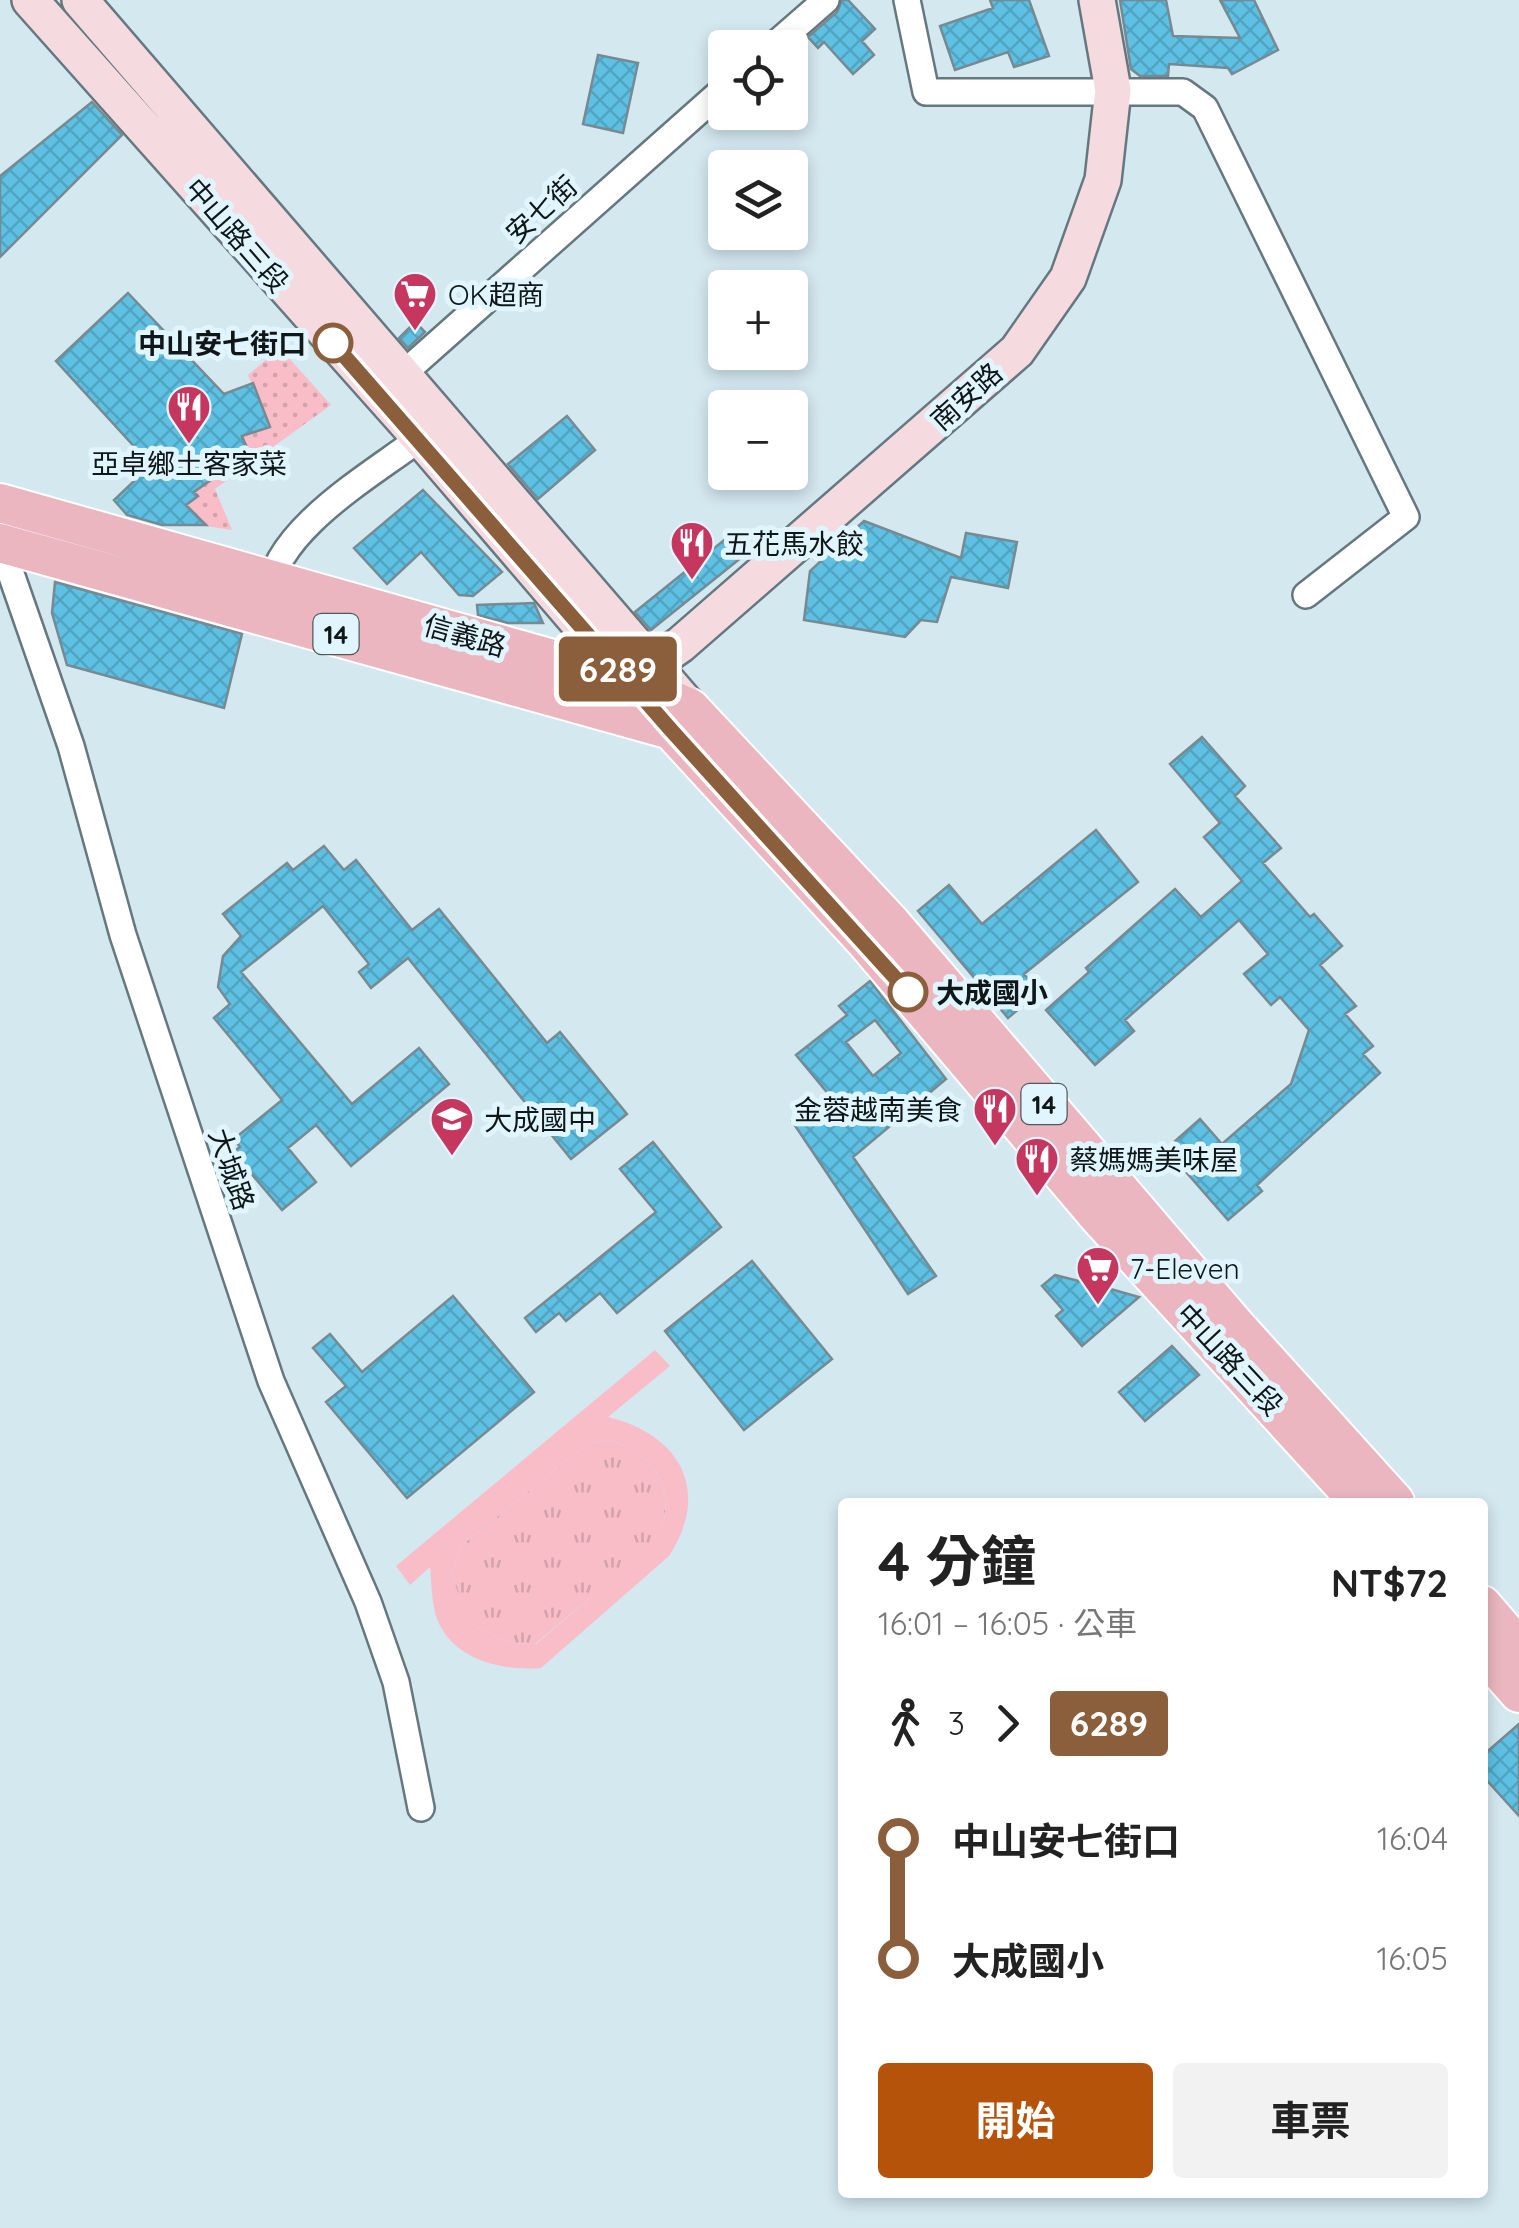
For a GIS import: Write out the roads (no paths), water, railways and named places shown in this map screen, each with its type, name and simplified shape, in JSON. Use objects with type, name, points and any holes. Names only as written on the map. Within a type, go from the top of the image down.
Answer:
[{"type":"main road","name":"信義路","points":[[0,503],[269,597],[681,719]]},
{"type":"main road","name":"信義路","points":[[0,542],[642,672],[681,719]]},
{"type":"main road","name":"中山路三段","points":[[681,719],[1098,1216],[1355,1498]]},
{"type":"main road","name":"中山路三段","points":[[681,719],[891,923],[1204,1290],[1391,1498]]},
{"type":"main road","points":[[1488,1612],[1519,1648]]},
{"type":"main road","points":[[1488,1659],[1519,1693]]},
{"type":"street","name":"中山路三段","points":[[30,0],[420,438],[642,672]]},
{"type":"street","name":"中山路三段","points":[[80,0],[404,373],[642,672]]},
{"type":"street","points":[[792,30],[826,0]]},
{"type":"street","points":[[906,0],[926,92],[1183,92],[1204,108],[1406,517],[1306,595]]},
{"type":"street","name":"南安路","points":[[642,672],[1017,351],[1068,278],[1103,180],[1113,90],[1098,0]]},
{"type":"street","name":"安七街","points":[[404,373],[708,103]]},
{"type":"street","points":[[269,597],[304,527],[420,438],[404,373]]},
{"type":"street","name":"大城路","points":[[0,542],[71,746],[122,935],[271,1381],[368,1602],[396,1682],[421,1808]]},
{"type":"place","name":"OK超商","points":[[415,332]]},
{"type":"place","name":"中山安七街口","points":[[333,343]]},
{"type":"place","name":"亞卓鄉土客家菜","points":[[189,445]]},
{"type":"place","name":"五花馬水餃","points":[[692,581]]},
{"type":"place","name":"大成國小","points":[[908,992]]},
{"type":"place","name":"金蓉越南美食","points":[[995,1147]]},
{"type":"place","name":"大成國中","points":[[452,1157]]},
{"type":"place","name":"蔡媽媽美味屋","points":[[1037,1197]]},
{"type":"place","name":"7-Eleven","points":[[1098,1306]]}]
